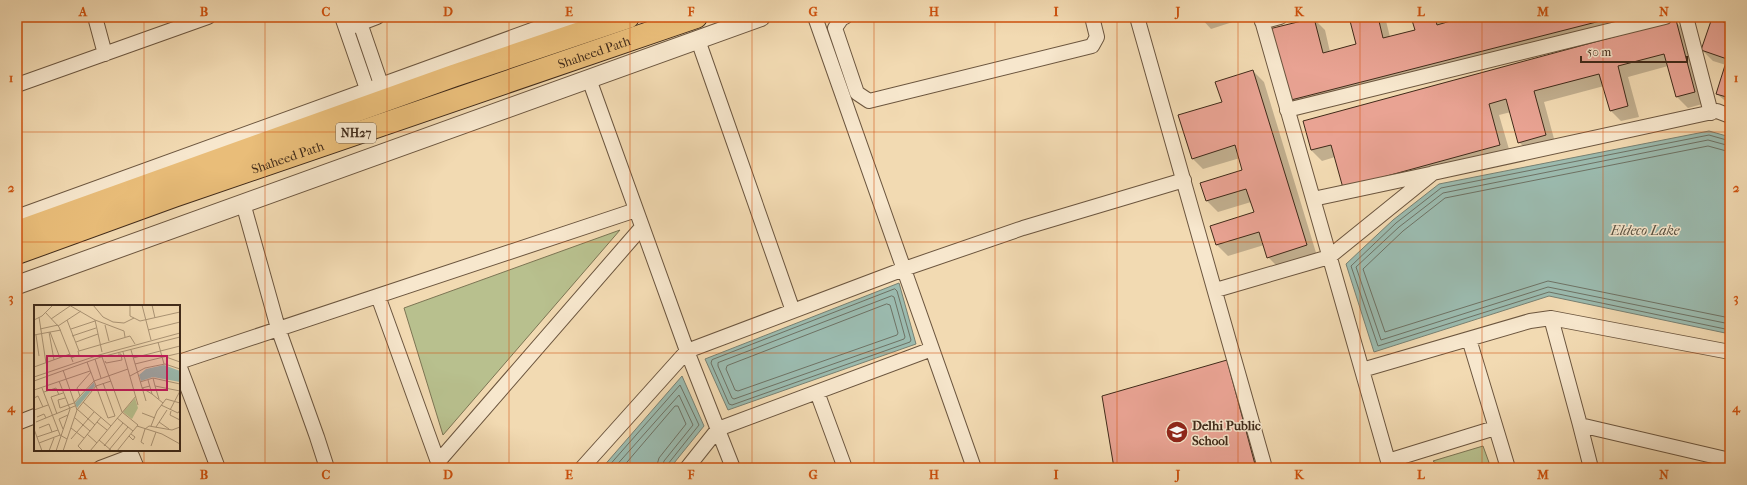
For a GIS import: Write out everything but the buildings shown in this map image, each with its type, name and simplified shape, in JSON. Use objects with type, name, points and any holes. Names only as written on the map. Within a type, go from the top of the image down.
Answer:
[{"type":"highway","name":"Shaheed Path","points":[[17,221],[628,17]]},
{"type":"highway","name":"Shaheed Path","points":[[17,253],[174,196],[696,17]]},
{"type":"street","points":[[95,17],[105,54]]},
{"type":"street","points":[[375,89],[344,23],[377,17]]},
{"type":"street","points":[[17,221],[574,17]]},
{"type":"street","points":[[17,285],[761,17]]},
{"type":"street","points":[[815,17],[974,468]]},
{"type":"street","points":[[845,17],[842,18],[836,28],[857,93],[869,101],[1092,46],[1097,37],[1092,17]]},
{"type":"street","points":[[1137,17],[1266,468]]},
{"type":"street","points":[[1280,17],[1261,19],[1389,465]]},
{"type":"street","points":[[1288,110],[1665,17]]},
{"type":"street","points":[[1686,17],[1711,113]]},
{"type":"street","points":[[17,85],[202,18]]},
{"type":"street","points":[[359,20],[375,89]]},
{"type":"street","points":[[698,40],[793,311]]},
{"type":"street","points":[[590,78],[687,351],[733,468]]},
{"type":"street","points":[[1313,199],[1717,111],[1730,116]]},
{"type":"street","points":[[1216,290],[1329,258],[1434,173]]},
{"type":"street","points":[[582,468],[687,351],[904,269],[1023,228],[1184,180]]},
{"type":"street","points":[[243,203],[278,328],[327,468]]},
{"type":"street","points":[[180,362],[636,210]]},
{"type":"street","points":[[378,296],[439,465],[642,227]]},
{"type":"street","points":[[1362,370],[1530,321],[1551,318],[1730,352]]},
{"type":"street","points":[[1551,318],[1591,468]]},
{"type":"street","points":[[1469,339],[1508,468]]},
{"type":"street","points":[[687,468],[718,429],[932,350]]},
{"type":"street","points":[[180,368],[218,468]]},
{"type":"street","points":[[817,392],[845,468]]},
{"type":"street","points":[[17,423],[34,416]]},
{"type":"street","points":[[1580,425],[1730,460]]},
{"type":"street","points":[[1389,465],[1495,428]]},
{"type":"street","points":[[100,468],[132,456],[137,468]]},
{"type":"street","points":[[1389,465],[1401,468]]},
{"type":"green space","points":[[620,230],[443,435],[404,308]]},
{"type":"green space","points":[[1483,446],[1491,468],[1442,468],[1433,461]]},
{"type":"water","name":"Eldeco Lake","points":[[1709,131],[1730,137],[1730,334],[1549,296],[1374,352],[1346,264],[1393,220],[1439,184]]},
{"type":"water","points":[[899,283],[916,344],[728,410],[705,359]]},
{"type":"water","points":[[682,376],[704,426],[670,468],[602,468]]},
{"type":"place","name":"Delhi Public School","points":[[1177,432]]}]
